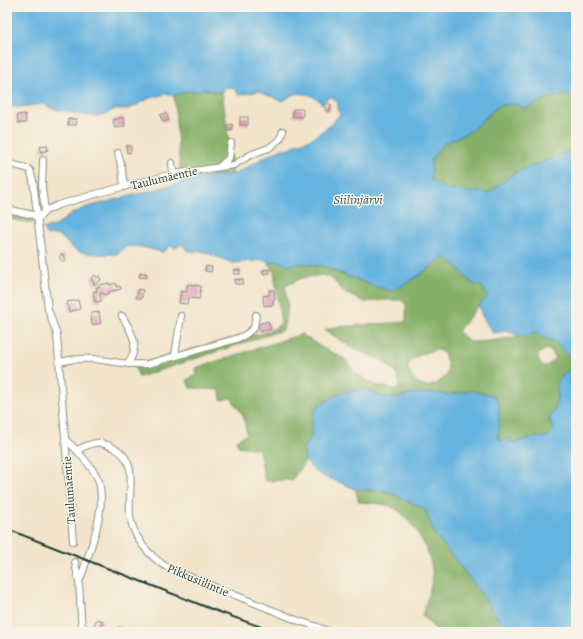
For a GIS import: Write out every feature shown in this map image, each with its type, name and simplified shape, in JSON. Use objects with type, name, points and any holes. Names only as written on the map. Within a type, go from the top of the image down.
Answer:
[{"type":"street","name":"Taulumäentie","points":[[39,218],[45,211],[58,205],[124,186],[173,174],[234,165],[252,154],[269,148],[280,139],[283,131]]},
{"type":"street","points":[[220,166],[229,158],[231,143]]},
{"type":"street","points":[[118,153],[124,186]]},
{"type":"street","points":[[43,160],[42,187],[45,211]]},
{"type":"street","name":"Taulumäentie","points":[[7,162],[14,166],[24,166],[30,170],[33,180],[39,218],[48,309],[57,335],[73,541]]},
{"type":"street","points":[[172,164],[173,174]]},
{"type":"street","points":[[7,209],[33,215],[39,218]]},
{"type":"street","points":[[59,362],[75,359],[93,359],[134,365],[148,364],[246,335],[254,328],[256,315]]},
{"type":"street","points":[[122,316],[131,330],[134,339],[134,355],[128,364]]},
{"type":"street","points":[[175,356],[181,316]]},
{"type":"street","name":"Taulumäentie","points":[[65,439],[76,450],[99,481],[101,503],[95,535],[79,583]]},
{"type":"street","name":"Pikkusiilintie","points":[[76,450],[92,443],[103,442],[122,452],[127,460],[131,482],[131,520],[136,536],[154,559],[168,568],[330,632]]},
{"type":"street","name":"Taulumäentie","points":[[75,562],[79,583],[82,632]]},
{"type":"green space","points":[[204,89],[219,92],[222,90],[233,174],[204,177],[181,183],[174,96],[187,91],[195,92]]},
{"type":"green space","points":[[565,94],[576,95],[576,149],[514,173],[489,194],[448,190],[431,180],[431,160],[443,144],[471,131],[499,105],[516,104],[526,109],[542,99]]},
{"type":"green space","points":[[7,212],[34,218],[33,223],[7,219]]},
{"type":"green space","points":[[442,258],[446,258],[474,284],[481,286],[488,297],[479,305],[458,331],[469,342],[503,339],[537,332],[542,338],[555,342],[571,358],[569,370],[556,382],[557,401],[549,419],[554,430],[550,434],[545,437],[534,437],[514,443],[506,438],[502,441],[497,437],[471,391],[447,395],[433,393],[413,394],[397,398],[382,397],[366,389],[312,423],[312,435],[303,448],[305,461],[292,480],[265,481],[259,449],[238,446],[236,440],[247,434],[243,415],[231,398],[221,400],[220,390],[190,388],[187,380],[197,374],[195,368],[302,334],[319,346],[345,359],[355,373],[375,385],[397,390],[400,384],[395,371],[379,359],[354,349],[325,330],[334,327],[406,322],[406,305],[402,300],[365,302],[345,293],[330,277],[322,275],[302,278],[285,286],[288,307],[283,330],[139,377],[134,365],[245,335],[264,333],[281,323],[274,271],[268,263],[278,261],[288,265],[305,263],[315,266],[321,265],[350,278],[420,275]],"holes":[[[547,349],[553,353],[555,359],[547,366],[542,366],[538,360],[538,354]],[[438,350],[444,353],[447,361],[447,375],[433,385],[421,385],[410,375],[408,368],[409,362],[422,354]]]},
{"type":"green space","points":[[355,489],[387,491],[425,509],[434,533],[479,590],[507,632],[437,632],[422,616],[432,581],[432,572],[430,561],[421,538],[406,518],[390,506],[359,502]]},
{"type":"water","name":"Siilinjärvi","points":[[7,7],[576,7],[576,95],[562,95],[550,98],[538,102],[526,109],[516,104],[499,105],[471,131],[443,144],[431,160],[431,180],[448,190],[489,193],[514,173],[576,149],[576,632],[507,632],[479,590],[434,533],[425,509],[387,491],[355,489],[317,473],[305,461],[303,448],[312,435],[312,423],[316,407],[340,393],[366,389],[382,397],[397,398],[413,394],[433,393],[447,395],[471,391],[493,395],[499,403],[499,432],[497,437],[502,441],[506,438],[514,443],[534,437],[548,436],[554,430],[549,419],[557,401],[556,382],[569,370],[571,358],[562,348],[551,340],[542,338],[537,333],[522,337],[507,331],[493,333],[482,316],[479,305],[488,297],[481,286],[470,281],[447,259],[442,258],[420,275],[393,291],[373,286],[321,265],[315,266],[305,263],[288,265],[278,261],[268,263],[265,260],[233,263],[202,251],[194,252],[187,250],[181,244],[176,248],[170,246],[162,252],[143,247],[131,246],[126,247],[115,254],[88,253],[75,250],[58,236],[47,236],[44,229],[47,227],[56,226],[71,214],[87,207],[204,177],[235,174],[282,149],[290,148],[311,139],[331,125],[340,114],[337,109],[338,103],[332,97],[329,97],[322,104],[314,97],[307,94],[294,95],[283,101],[259,91],[239,95],[234,88],[227,87],[219,92],[204,89],[195,92],[187,91],[174,96],[166,94],[150,98],[129,109],[115,109],[105,114],[94,116],[81,115],[51,108],[44,104],[19,107],[7,106]]},
{"type":"building","points":[[325,104],[331,104],[330,111],[325,111]]},
{"type":"building","points":[[293,109],[303,109],[303,117],[293,116]]},
{"type":"building","points":[[166,113],[169,120],[163,122],[160,115]]},
{"type":"building","points":[[25,114],[26,123],[18,123],[17,115]]},
{"type":"building","points":[[123,117],[125,126],[115,128],[113,120]]},
{"type":"building","points":[[240,117],[248,117],[248,125],[240,125]]},
{"type":"building","points":[[68,119],[77,119],[76,125],[68,125]]},
{"type":"building","points":[[232,124],[233,130],[228,131],[227,125]]},
{"type":"building","points":[[47,145],[48,150],[41,152],[40,146]]},
{"type":"building","points":[[126,146],[131,146],[131,152],[127,153]]},
{"type":"building","points":[[62,254],[66,259],[63,262],[59,257]]},
{"type":"building","points":[[206,266],[212,267],[211,272],[205,271]]},
{"type":"building","points":[[269,269],[270,273],[263,274],[263,270]]},
{"type":"building","points":[[234,270],[240,270],[240,274],[234,274]]},
{"type":"building","points":[[140,273],[147,274],[147,278],[139,277]]},
{"type":"building","points":[[95,275],[97,278],[99,276],[101,280],[95,285],[91,278]]},
{"type":"building","points":[[243,279],[243,284],[235,284],[234,280]]},
{"type":"building","points":[[109,283],[109,285],[116,283],[117,287],[120,286],[121,289],[108,292],[109,294],[104,295],[104,293],[100,293],[101,301],[95,302],[93,292],[97,291],[96,287]]},
{"type":"building","points":[[188,284],[201,286],[199,299],[189,298],[187,304],[179,303],[181,291],[186,292]]},
{"type":"building","points":[[138,289],[143,290],[142,298],[136,298]]},
{"type":"building","points":[[269,290],[274,290],[275,300],[273,300],[273,305],[264,306],[263,296],[269,295]]},
{"type":"building","points":[[78,300],[80,309],[69,312],[67,302]]},
{"type":"building","points":[[99,312],[101,323],[92,325],[91,313]]},
{"type":"building","points":[[268,321],[271,329],[260,332],[258,324]]},
{"type":"building","points":[[97,619],[103,621],[99,632],[91,632]]},
{"type":"building","points":[[118,627],[130,630],[129,632],[116,632]]},
{"type":"railway","points":[[7,529],[214,610],[275,632]]}]
